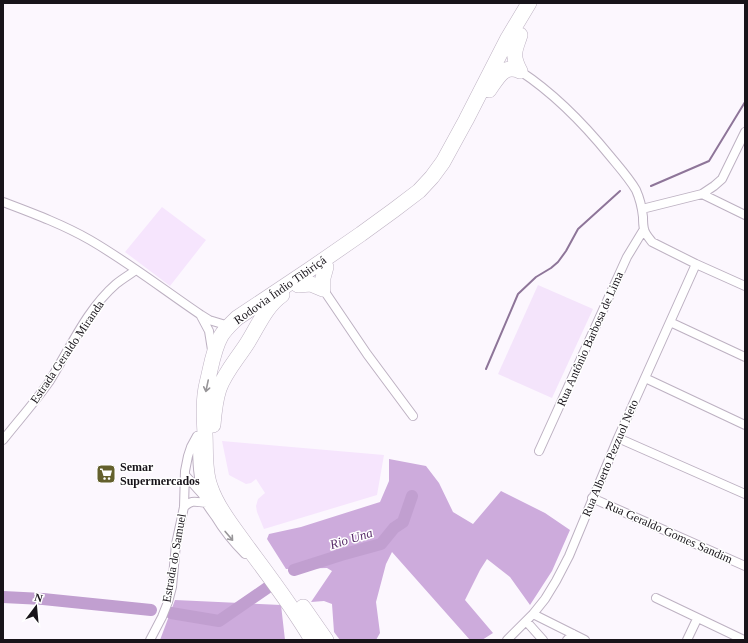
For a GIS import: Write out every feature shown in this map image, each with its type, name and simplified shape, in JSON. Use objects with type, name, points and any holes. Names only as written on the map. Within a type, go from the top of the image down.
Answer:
[{"type":"highway","name":"Rodovia Índio Tibiriçá","points":[[312,640],[292,608],[214,497],[209,485],[204,408],[206,390],[213,358],[221,336],[237,318],[394,210],[419,191],[432,177],[443,162],[508,38],[529,3]]},
{"type":"highway","name":"Rodovia Índio Tibiriçá","points":[[326,640],[276,568],[235,513],[222,493],[216,479],[213,466],[212,431],[214,407],[219,389],[227,372],[272,304],[279,297],[326,267],[416,202],[441,176],[539,3]]},
{"type":"highway","points":[[520,35],[514,53],[514,58],[520,71]]},
{"type":"highway","points":[[489,91],[497,78],[504,71],[512,68],[520,71]]},
{"type":"highway","points":[[298,285],[311,284],[323,289],[323,278],[326,267]]},
{"type":"highway","points":[[229,326],[236,332],[238,337],[238,357]]},
{"type":"street","points":[[520,71],[559,102],[595,138],[625,174],[636,190],[640,200],[644,229],[652,242],[745,286]]},
{"type":"street","points":[[642,208],[702,194],[708,191],[722,179],[742,147],[745,132]]},
{"type":"street","points":[[702,194],[745,215]]},
{"type":"street","points":[[3,202],[80,234],[116,256],[209,320],[229,326]]},
{"type":"street","name":"Rua Antônio Barbosa de Lima","points":[[539,451],[627,256],[644,229]]},
{"type":"street","name":"Rua Alberto Pezzuol Neto","points":[[507,640],[533,614],[545,599],[569,556],[618,438],[696,264]]},
{"type":"street","name":"Estrada Geraldo Miranda","points":[[3,440],[48,382],[87,318],[98,303],[116,285],[136,270]]},
{"type":"street","points":[[323,289],[367,354],[413,416]]},
{"type":"street","points":[[201,315],[209,331],[213,358]]},
{"type":"street","points":[[670,322],[745,357]]},
{"type":"street","points":[[645,378],[745,425]]},
{"type":"street","points":[[204,408],[200,421],[197,456],[199,474],[206,500]]},
{"type":"street","points":[[184,507],[185,475],[188,456],[191,447],[198,436]]},
{"type":"street","points":[[618,438],[745,494]]},
{"type":"street","points":[[185,475],[206,500],[222,527],[238,547],[246,555],[260,563]]},
{"type":"street","name":"Rua Geraldo Gomes Sandim","points":[[592,498],[745,566]]},
{"type":"street","name":"Estrada do Samuel","points":[[150,640],[168,602],[172,586],[176,544],[184,507],[193,501],[206,500]]},
{"type":"street","points":[[656,598],[744,640]]},
{"type":"street","points":[[533,614],[570,637],[585,640]]},
{"type":"street","points":[[687,640],[697,618]]},
{"type":"street","points":[[526,621],[543,640]]},
{"type":"shaded area","points":[[162,207],[206,240],[170,286],[125,252]]},
{"type":"shaded area","points":[[538,285],[593,309],[552,398],[498,374]]},
{"type":"shaded area","points":[[222,441],[384,455],[377,495],[264,529],[256,506],[258,499],[265,493],[256,479],[251,483],[246,484],[229,475]]},
{"type":"shaded area","points":[[389,459],[426,466],[439,483],[453,512],[473,524],[501,491],[545,513],[570,530],[552,571],[530,605],[510,577],[487,559],[465,600],[493,633],[482,640],[470,640],[392,552],[386,564],[376,602],[380,633],[376,640],[340,640],[334,632],[332,604],[324,601],[311,602],[332,571],[327,568],[286,569],[267,539],[269,534],[301,527],[380,502],[389,481]]},
{"type":"shaded area","points":[[175,600],[281,605],[285,640],[160,640]]},
{"type":"waterway","points":[[651,186],[709,161],[745,102]]},
{"type":"waterway","points":[[486,369],[518,294],[536,277],[558,262],[578,229],[620,191]]},
{"type":"waterway","name":"Rio Una","points":[[294,570],[381,544],[394,528],[403,522],[412,496]]},
{"type":"waterway","name":"Rio Una","points":[[171,613],[219,621],[267,588]]},
{"type":"waterway","name":"Rio Una","points":[[3,597],[43,599],[151,610]]},
{"type":"place","name":"Semar Supermercados","points":[[106,474]]}]
